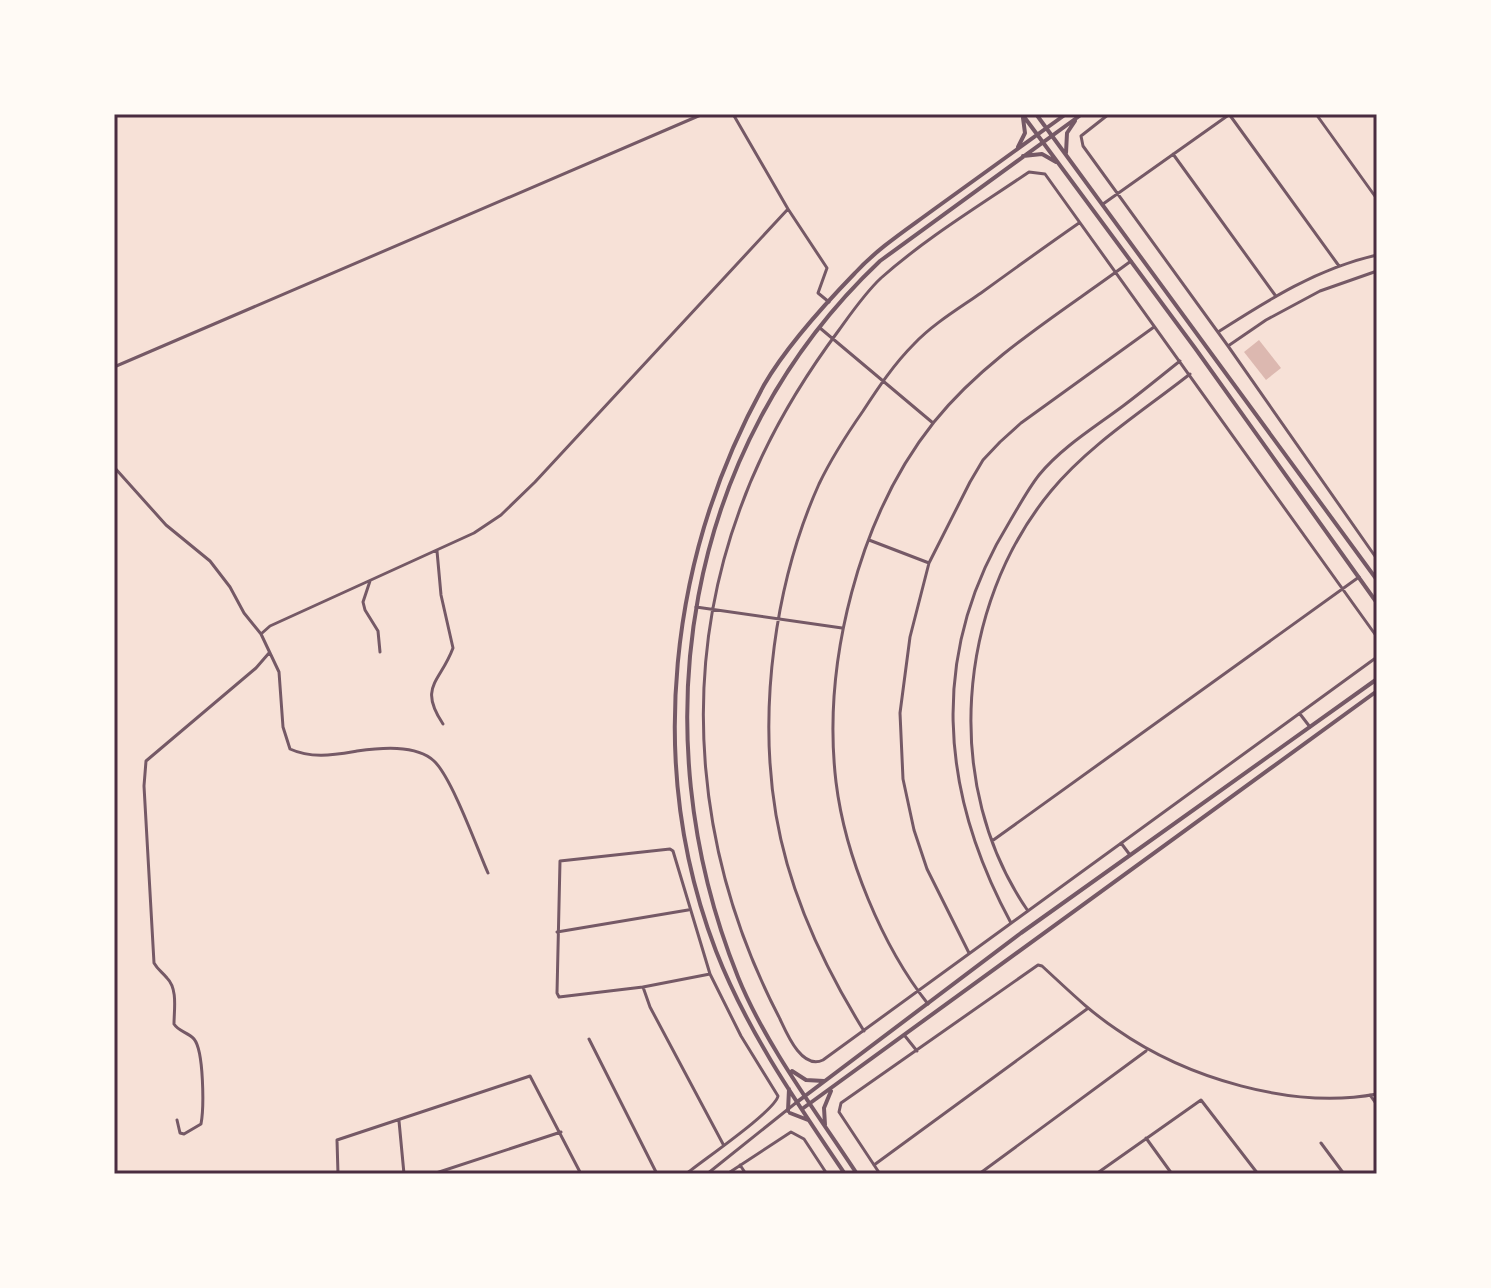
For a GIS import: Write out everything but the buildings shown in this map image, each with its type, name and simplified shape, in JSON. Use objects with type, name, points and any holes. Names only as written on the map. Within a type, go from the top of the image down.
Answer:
[{"type":"street","points":[[114,367],[703,114]]},
{"type":"street","points":[[733,114],[788,209],[827,268],[818,293],[829,302]]},
{"type":"street","points":[[1022,114],[1377,603]]},
{"type":"street","points":[[1016,149],[1025,133],[1026,123],[1022,114]]},
{"type":"street","points":[[1036,114],[1377,580]]},
{"type":"street","points":[[845,1174],[797,1102],[743,1010],[717,952],[700,899],[689,857],[675,744],[675,676],[685,609],[703,527],[728,462],[765,385],[829,302],[874,254],[1066,114]]},
{"type":"street","points":[[1109,114],[1084,131],[1081,141],[1377,559]]},
{"type":"street","points":[[1103,204],[1230,114],[1339,266]]},
{"type":"street","points":[[1316,114],[1377,199]]},
{"type":"street","points":[[857,1174],[806,1096],[740,981],[706,881],[689,785],[686,713],[688,666],[696,607],[722,503],[738,465],[775,391],[820,328],[880,261],[1081,115]]},
{"type":"street","points":[[1066,155],[1067,133],[1081,115]]},
{"type":"street","points":[[1022,156],[1042,154],[1061,166]]},
{"type":"street","points":[[1173,154],[1275,295]]},
{"type":"street","points":[[1377,637],[1045,174],[1029,172],[924,244],[880,279],[832,339],[795,393],[757,466],[740,510],[707,638],[703,680],[705,763],[709,802],[724,875],[741,931],[762,984],[789,1038],[802,1056],[817,1063],[1377,657]]},
{"type":"street","points":[[261,634],[270,626],[474,533],[501,515],[788,209]]},
{"type":"street","points":[[864,1031],[838,989],[801,907],[776,818],[768,737],[777,620],[803,527],[820,483],[848,433],[883,381],[914,344],[938,323],[1080,222]]},
{"type":"street","points":[[1218,332],[1275,295],[1339,266],[1377,255]]},
{"type":"street","points":[[928,1004],[870,903],[842,815],[834,752],[835,706],[842,628],[855,580],[888,496],[933,423],[977,376],[1131,261]]},
{"type":"street","points":[[1228,346],[1309,296],[1377,271]]},
{"type":"street","points":[[969,953],[927,869],[914,830],[903,779],[900,713],[910,637],[929,563],[970,482],[983,460],[1000,442],[1021,423],[1155,326]]},
{"type":"street","points":[[820,328],[933,423]]},
{"type":"street","points":[[1011,924],[977,851],[964,812],[956,765],[953,711],[957,663],[967,611],[988,556],[1039,475],[1093,427],[1180,361]]},
{"type":"street","points":[[1028,912],[1007,878],[992,842],[973,758],[973,675],[983,625],[999,572],[1019,533],[1052,490],[1086,457],[1190,374]]},
{"type":"street","points":[[1264,444],[1272,438]]},
{"type":"street","points":[[114,467],[166,525],[210,561],[261,634],[279,672],[283,727],[290,749],[302,755],[324,756],[379,748],[414,752],[433,760],[445,775],[488,873]]},
{"type":"street","points":[[869,540],[929,563]]},
{"type":"street","points":[[437,550],[441,595],[453,648],[432,686],[430,699],[443,724]]},
{"type":"street","points":[[992,842],[1359,577]]},
{"type":"street","points":[[370,581],[363,602],[378,631],[380,652]]},
{"type":"street","points":[[696,607],[842,628]]},
{"type":"street","points":[[177,1120],[180,1133],[184,1134],[201,1124],[199,1049],[192,1037],[176,1029],[174,989],[154,963],[144,786],[146,761],[256,668],[269,652]]},
{"type":"street","points":[[707,1174],[928,1004],[1377,679]]},
{"type":"street","points":[[787,1113],[802,1109],[905,1036],[1377,691]]},
{"type":"street","points":[[1300,714],[1310,727]]},
{"type":"street","points":[[1221,791],[1228,802]]},
{"type":"street","points":[[1121,843],[1130,855]]},
{"type":"street","points":[[686,1174],[761,1117],[778,1099],[710,974],[689,910],[676,855],[670,849],[564,860],[558,865],[559,997],[643,987],[710,974]]},
{"type":"street","points":[[557,932],[689,910]]},
{"type":"street","points":[[880,1174],[839,1112],[841,1103],[1034,966],[1042,966],[1089,1008],[1148,1050],[1228,1083],[1316,1097],[1377,1094]]},
{"type":"street","points":[[643,987],[650,1007],[723,1144]]},
{"type":"street","points":[[874,1165],[1089,1008]]},
{"type":"street","points":[[905,1036],[917,1051]]},
{"type":"street","points":[[589,1039],[657,1174]]},
{"type":"street","points":[[979,1174],[1148,1050]]},
{"type":"street","points":[[788,1066],[806,1080],[826,1081]]},
{"type":"street","points":[[338,1174],[337,1140],[530,1076],[581,1174]]},
{"type":"street","points":[[825,1126],[824,1108],[835,1086]]},
{"type":"street","points":[[787,1113],[788,1087]]},
{"type":"street","points":[[1370,1095],[1377,1105]]},
{"type":"street","points":[[1096,1174],[1197,1101],[1204,1101],[1258,1174]]},
{"type":"street","points":[[787,1113],[810,1121]]},
{"type":"street","points":[[399,1121],[404,1174]]},
{"type":"street","points":[[433,1174],[561,1132]]},
{"type":"street","points":[[727,1174],[786,1132],[796,1133],[804,1139],[827,1174]]},
{"type":"street","points":[[1146,1138],[1172,1174]]},
{"type":"street","points":[[1321,1143],[1344,1174]]},
{"type":"street","points":[[740,1165],[746,1174]]},
{"type":"shaded area","points":[[1259,340],[1281,368],[1266,380],[1244,352]]}]
